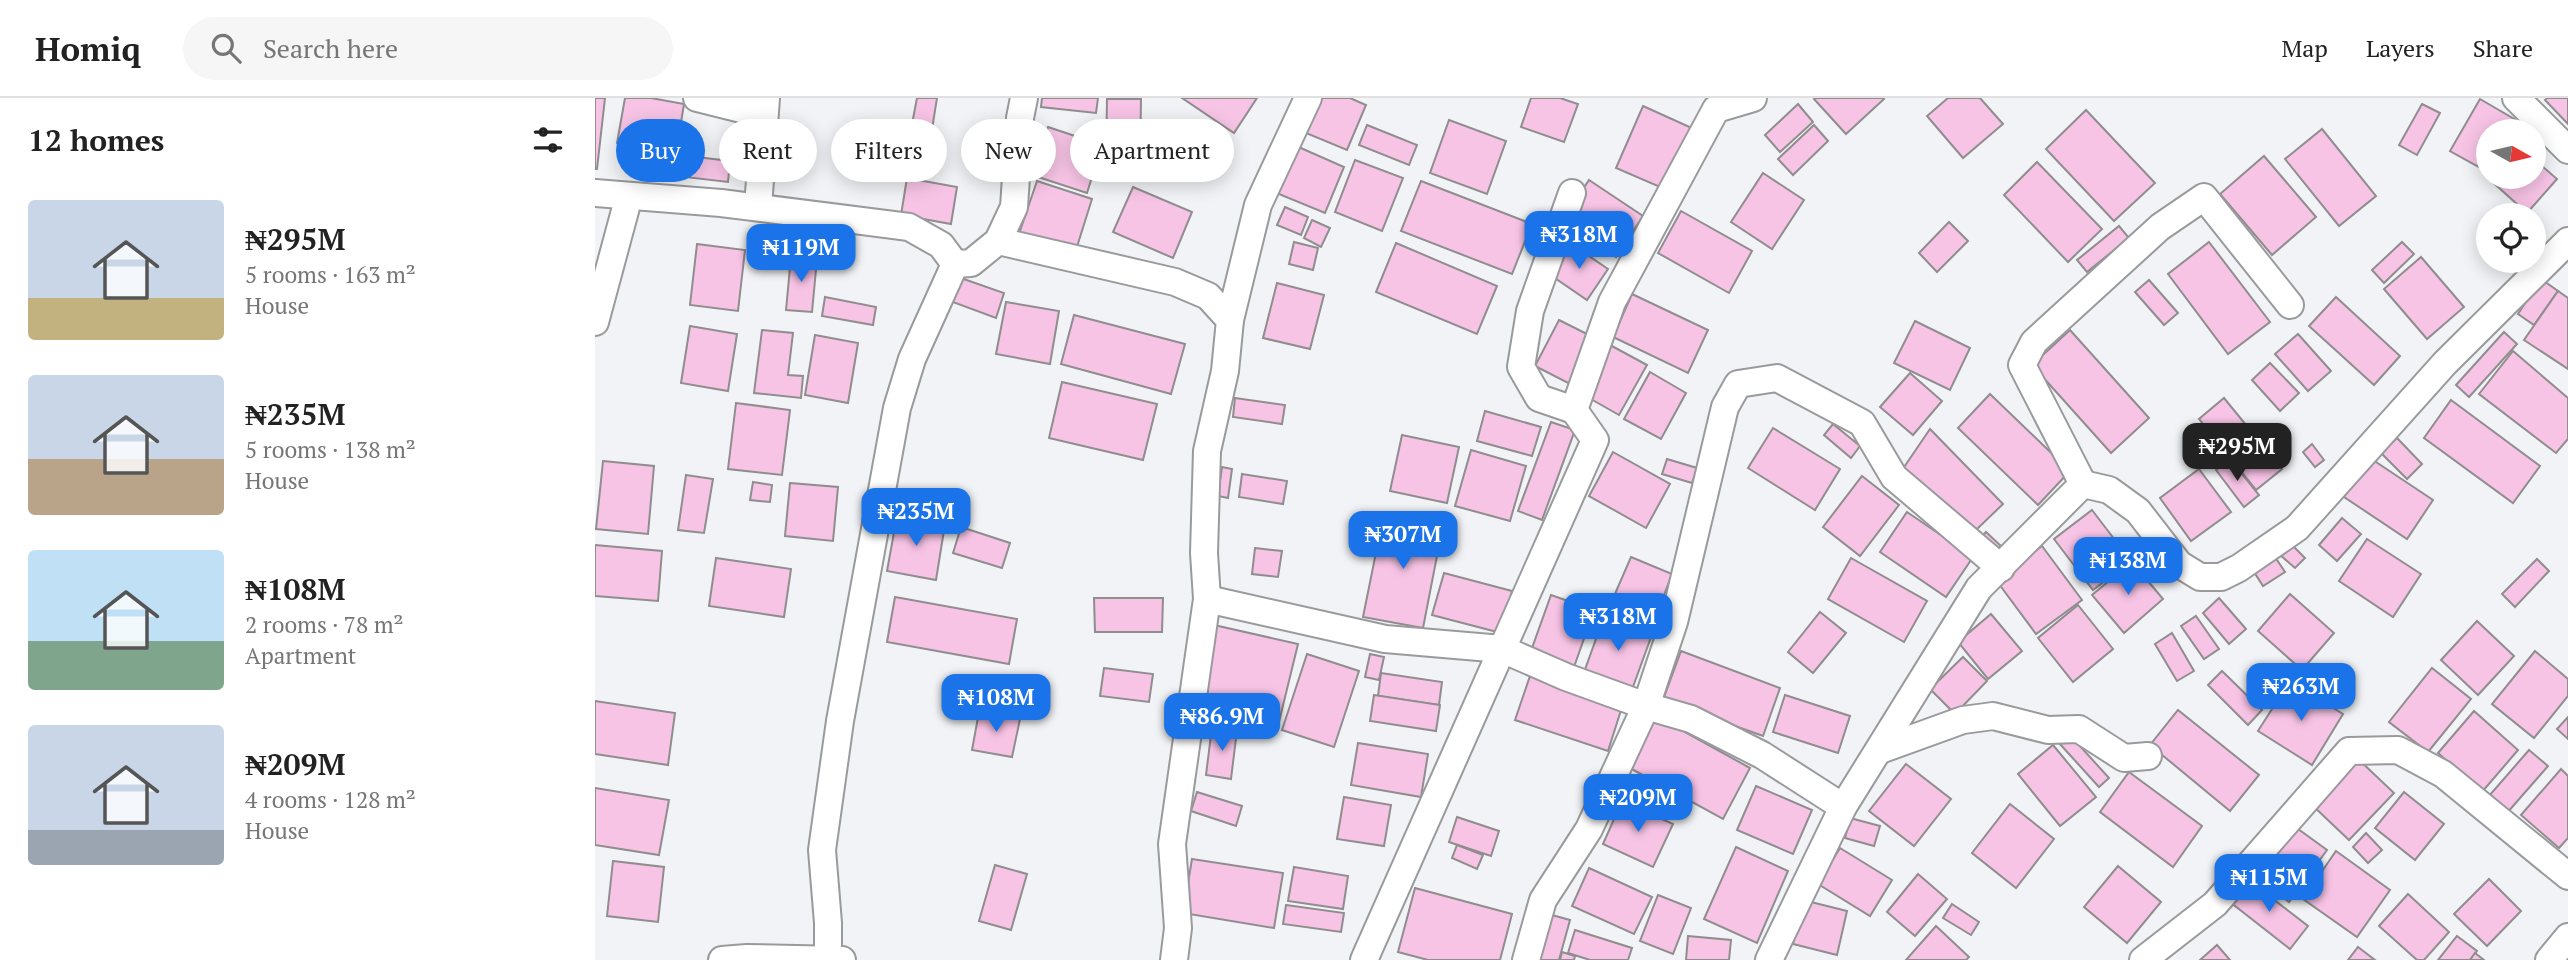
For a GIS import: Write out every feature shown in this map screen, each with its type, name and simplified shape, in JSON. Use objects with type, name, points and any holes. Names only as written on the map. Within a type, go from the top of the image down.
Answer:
[{"type":"street","points":[[697,98],[745,110],[765,104],[758,207]]},
{"type":"street","points":[[955,264],[971,263],[998,241],[1014,207],[1020,118],[1024,98]]},
{"type":"street","points":[[1174,960],[1178,928],[1172,844],[1207,598],[1204,553],[1207,451],[1225,371],[1230,320],[1258,205],[1308,98]]},
{"type":"street","points":[[1574,410],[1612,302],[1716,109],[1753,98]]},
{"type":"street","points":[[2516,98],[2568,150]]},
{"type":"street","points":[[595,193],[758,207],[909,227],[941,245],[955,264]]},
{"type":"street","points":[[1364,960],[1595,440],[1574,410],[1539,398],[1521,367],[1530,311],[1572,193]]},
{"type":"street","points":[[595,321],[629,196]]},
{"type":"street","points":[[2290,305],[2204,197],[2160,227],[2034,342],[2022,365],[2083,484],[2109,490],[2138,511],[2179,564],[2200,578],[2221,578],[2297,528],[2445,363],[2568,240]]},
{"type":"street","points":[[998,241],[1175,282],[1208,296],[1230,320]]},
{"type":"street","points":[[739,959],[835,959],[828,923],[821,850],[845,694],[897,408],[912,359],[955,264]]},
{"type":"street","points":[[1525,960],[1543,900],[1590,829],[1647,706],[1674,622],[1725,407],[1738,384],[1777,378],[1862,423],[1894,477],[2001,568]]},
{"type":"street","points":[[1769,960],[1843,807],[1979,588],[2083,484]]},
{"type":"street","points":[[1207,598],[1385,639],[1502,649],[1566,677],[1691,719],[1762,755],[1843,807]]},
{"type":"street","points":[[1880,750],[1963,720],[1993,716],[2048,730],[2079,729],[2124,758],[2148,756]]},
{"type":"street","points":[[2143,960],[2215,904],[2349,751],[2399,750],[2443,774],[2568,876]]},
{"type":"street","points":[[2549,960],[2568,936]]},
{"type":"building","points":[[595,98],[605,98],[597,169],[595,169]]},
{"type":"building","points":[[625,98],[651,98],[684,104],[682,119],[621,119]]},
{"type":"building","points":[[917,98],[937,98],[934,119],[913,119]]},
{"type":"building","points":[[1042,98],[1098,98],[1096,113],[1041,107]]},
{"type":"building","points":[[1182,98],[1257,98],[1234,133],[1234,119],[1213,119]]},
{"type":"building","points":[[1321,98],[1350,98],[1366,105],[1347,150],[1306,133]]},
{"type":"building","points":[[1531,98],[1560,98],[1578,104],[1564,142],[1521,127]]},
{"type":"building","points":[[1948,98],[1980,98],[2003,124],[1963,158],[1927,116]]},
{"type":"building","points":[[2568,98],[2568,124],[2545,100]]},
{"type":"building","points":[[1107,99],[1141,99],[1141,119],[1107,119]]},
{"type":"building","points":[[1814,99],[1884,99],[1846,134]]},
{"type":"building","points":[[2480,99],[2514,119],[2476,119],[2476,165],[2450,151]]},
{"type":"building","points":[[1798,104],[1813,122],[1780,152],[1765,135]]},
{"type":"building","points":[[2422,104],[2440,113],[2417,155],[2399,145]]},
{"type":"building","points":[[1643,106],[1694,129],[1667,190],[1616,168]]},
{"type":"building","points":[[2086,110],[2155,183],[2114,221],[2046,149]]},
{"type":"building","points":[[1449,120],[1506,141],[1487,194],[1430,173]]},
{"type":"building","points":[[1367,125],[1417,145],[1409,165],[1359,145]]},
{"type":"building","points":[[1814,125],[1828,141],[1793,175],[1778,159]]},
{"type":"building","points":[[2322,129],[2376,196],[2339,226],[2285,159]]},
{"type":"building","points":[[1056,130],[1070,134],[1070,182],[1090,182],[1087,193],[1053,182],[1056,182]]},
{"type":"building","points":[[1294,145],[1344,167],[1325,213],[1274,192]]},
{"type":"building","points":[[2264,156],[2316,217],[2272,255],[2220,194]]},
{"type":"building","points":[[705,158],[719,160],[719,181],[705,179]]},
{"type":"building","points":[[1355,160],[1403,178],[1382,231],[1335,212]]},
{"type":"building","points":[[2037,162],[2102,229],[2068,262],[2004,195]]},
{"type":"building","points":[[2546,169],[2557,179],[2536,203],[2516,203],[2500,189],[2546,189]]},
{"type":"building","points":[[1763,173],[1804,200],[1772,249],[1731,222]]},
{"type":"building","points":[[1589,180],[1643,216],[1616,257],[1562,221]]},
{"type":"building","points":[[1421,181],[1532,224],[1512,274],[1401,231]]},
{"type":"building","points":[[906,182],[929,182],[957,187],[951,224],[901,215]]},
{"type":"building","points":[[1037,182],[1092,199],[1075,253],[1019,234]]},
{"type":"building","points":[[1133,187],[1192,212],[1173,258],[1113,232]]},
{"type":"building","points":[[1285,207],[1308,217],[1301,235],[1277,225]]},
{"type":"building","points":[[1681,211],[1752,251],[1729,293],[1658,253]]},
{"type":"building","points":[[1312,220],[1330,228],[1321,247],[1304,238]]},
{"type":"building","points":[[1949,222],[1968,241],[1937,272],[1919,253]]},
{"type":"building","points":[[2119,226],[2129,238],[2087,272],[2077,260]]},
{"type":"building","points":[[1294,242],[1318,248],[1313,270],[1289,264]]},
{"type":"building","points":[[2209,242],[2270,322],[2228,354],[2168,274]]},
{"type":"building","points":[[2402,242],[2414,254],[2384,283],[2372,270]]},
{"type":"building","points":[[1396,243],[1497,286],[1477,334],[1376,292]]},
{"type":"building","points":[[1570,243],[1608,269],[1587,300],[1549,274]]},
{"type":"building","points":[[697,244],[745,250],[738,311],[690,305]]},
{"type":"building","points":[[791,257],[817,259],[812,312],[786,310]]},
{"type":"building","points":[[2421,257],[2464,307],[2427,339],[2384,289]]},
{"type":"building","points":[[958,277],[1004,293],[996,318],[950,301]]},
{"type":"building","points":[[2541,279],[2558,291],[2534,325],[2518,314]]},
{"type":"building","points":[[2149,280],[2178,313],[2164,325],[2135,292]]},
{"type":"building","points":[[1277,283],[1324,295],[1310,349],[1263,338]]},
{"type":"building","points":[[2558,291],[2568,298],[2568,369],[2524,340]]},
{"type":"building","points":[[1632,294],[1708,330],[1688,373],[1613,337]]},
{"type":"building","points":[[825,297],[876,307],[873,325],[822,316]]},
{"type":"building","points":[[2336,297],[2400,356],[2374,385],[2309,326]]},
{"type":"building","points":[[1006,302],[1059,311],[1050,364],[996,354]]},
{"type":"building","points":[[1074,315],[1185,344],[1171,394],[1061,364]]},
{"type":"building","points":[[1559,320],[1595,338],[1572,385],[1535,366]]},
{"type":"building","points":[[1915,321],[1970,348],[1950,390],[1894,363]]},
{"type":"building","points":[[690,326],[737,334],[728,391],[681,383]]},
{"type":"building","points":[[762,330],[793,333],[788,375],[803,376],[801,398],[754,393]]},
{"type":"building","points":[[2070,330],[2149,418],[2111,453],[2032,365]]},
{"type":"building","points":[[2504,332],[2517,344],[2469,397],[2456,385]]},
{"type":"building","points":[[2298,334],[2331,371],[2308,391],[2275,354]]},
{"type":"building","points":[[815,335],[858,343],[848,403],[805,395]]},
{"type":"building","points":[[1610,345],[1647,365],[1619,415],[1582,394]]},
{"type":"building","points":[[2513,351],[2568,398],[2568,439],[2556,453],[2479,394]]},
{"type":"building","points":[[2270,363],[2299,393],[2280,411],[2252,380]]},
{"type":"building","points":[[1650,372],[1686,393],[1661,439],[1624,419]]},
{"type":"building","points":[[1910,373],[1942,401],[1913,435],[1880,407]]},
{"type":"building","points":[[1062,382],[1157,404],[1143,460],[1049,438]]},
{"type":"building","points":[[1990,394],[2070,471],[2038,505],[1958,428]]},
{"type":"building","points":[[1235,398],[1285,405],[1282,424],[1233,417]]},
{"type":"building","points":[[2224,398],[2282,469],[2256,490],[2199,419]]},
{"type":"building","points":[[2451,400],[2540,466],[2513,503],[2424,438]]},
{"type":"building","points":[[736,403],[790,410],[782,475],[728,469]]},
{"type":"building","points":[[1485,411],[1541,427],[1532,456],[1477,441]]},
{"type":"building","points":[[1551,422],[1575,430],[1542,520],[1518,511]]},
{"type":"building","points":[[1833,424],[1860,446],[1851,458],[1824,435]]},
{"type":"building","points":[[1773,428],[1840,469],[1815,510],[1748,468]]},
{"type":"building","points":[[1930,429],[2003,504],[1974,532],[1900,473]]},
{"type":"building","points":[[1402,435],[1459,447],[1447,503],[1390,491]]},
{"type":"building","points":[[2397,438],[2422,464],[2407,479],[2381,453]]},
{"type":"building","points":[[2312,444],[2324,460],[2315,467],[2303,452]]},
{"type":"building","points":[[1471,450],[1526,466],[1510,521],[1455,506]]},
{"type":"building","points":[[1613,452],[1670,484],[1646,528],[1589,496]]},
{"type":"building","points":[[2370,458],[2433,500],[2407,539],[2344,497]]},
{"type":"building","points":[[1667,459],[1697,468],[1692,483],[1662,474]]},
{"type":"building","points":[[2230,459],[2259,495],[2244,507],[2216,470]]},
{"type":"building","points":[[603,461],[654,466],[648,534],[596,529]]},
{"type":"building","points":[[1222,467],[1232,469],[1228,498],[1218,496]]},
{"type":"building","points":[[2199,469],[2231,512],[2191,541],[2160,498]]},
{"type":"building","points":[[1242,474],[1287,481],[1283,504],[1239,497]]},
{"type":"building","points":[[686,475],[713,479],[704,533],[678,530]]},
{"type":"building","points":[[1862,476],[1899,505],[1860,556],[1823,527]]},
{"type":"building","points":[[753,482],[772,485],[770,502],[750,500]]},
{"type":"building","points":[[790,483],[838,487],[833,541],[785,536]]},
{"type":"building","points":[[2092,510],[2131,561],[2093,590],[2054,539]]},
{"type":"building","points":[[1907,512],[1973,557],[1946,597],[1880,552]]},
{"type":"building","points":[[1384,513],[1443,525],[1423,628],[1363,617]]},
{"type":"building","points":[[897,516],[945,524],[936,580],[887,571]]},
{"type":"building","points":[[2342,518],[2361,534],[2337,561],[2319,545]]},
{"type":"building","points":[[1356,524],[1374,527],[1370,553],[1352,550]]},
{"type":"building","points":[[961,527],[1010,543],[1002,568],[953,553]]},
{"type":"building","points":[[1986,532],[2001,546],[1992,557],[1976,543]]},
{"type":"building","points":[[2367,539],[2421,574],[2393,617],[2339,581]]},
{"type":"building","points":[[2290,543],[2305,558],[2295,568],[2279,554]]},
{"type":"building","points":[[595,545],[662,551],[658,601],[595,596]]},
{"type":"building","points":[[2042,546],[2082,600],[2036,634],[1996,580]]},
{"type":"building","points":[[1255,548],[1282,551],[1278,577],[1252,574]]},
{"type":"building","points":[[2271,551],[2285,572],[2263,586],[2249,564]]},
{"type":"building","points":[[1631,557],[1672,574],[1654,621],[1611,603]]},
{"type":"building","points":[[716,558],[791,569],[784,617],[709,606]]},
{"type":"building","points":[[1851,558],[1927,601],[1904,642],[1828,599]]},
{"type":"building","points":[[2537,559],[2549,571],[2515,607],[2502,594]]},
{"type":"building","points":[[2132,562],[2163,599],[2124,633],[2092,595]]},
{"type":"building","points":[[1444,573],[1512,591],[1501,633],[1432,615]]},
{"type":"building","points":[[2290,594],[2334,633],[2302,670],[2258,631]]},
{"type":"building","points":[[1551,595],[1594,610],[1574,667],[1531,651]]},
{"type":"building","points":[[895,597],[1017,619],[1009,664],[887,642]]},
{"type":"building","points":[[1094,598],[1163,598],[1162,632],[1095,632]]},
{"type":"building","points":[[2219,598],[2246,629],[2229,644],[2203,613]]},
{"type":"building","points":[[2078,605],[2113,649],[2073,682],[2038,638]]},
{"type":"building","points":[[1606,611],[1654,629],[1630,695],[1582,678]]},
{"type":"building","points":[[1820,612],[1846,633],[1813,673],[1788,652]]},
{"type":"building","points":[[1991,614],[2022,651],[1988,679],[1958,642]]},
{"type":"building","points":[[2196,616],[2219,649],[2204,659],[2181,626]]},
{"type":"building","points":[[2477,621],[2514,656],[2478,695],[2441,660]]},
{"type":"building","points":[[1214,625],[1298,644],[1277,730],[1194,710]]},
{"type":"building","points":[[2172,633],[2194,671],[2177,681],[2155,644]]},
{"type":"building","points":[[1681,651],[1780,688],[1763,736],[1663,700]]},
{"type":"building","points":[[2535,651],[2568,679],[2568,696],[2534,738],[2492,704]]},
{"type":"building","points":[[1307,654],[1359,671],[1334,747],[1282,730]]},
{"type":"building","points":[[1370,654],[1384,657],[1379,680],[1365,677]]},
{"type":"building","points":[[1963,657],[1987,681],[1955,714],[1930,689]]},
{"type":"building","points":[[1104,668],[1153,674],[1149,702],[1100,696]]},
{"type":"building","points":[[2432,668],[2471,699],[2428,752],[2389,722]]},
{"type":"building","points":[[2222,671],[2262,710],[2248,725],[2208,685]]},
{"type":"building","points":[[1381,673],[1442,682],[1439,705],[1378,696]]},
{"type":"building","points":[[1530,676],[1622,707],[1608,751],[1515,720]]},
{"type":"building","points":[[2290,681],[2343,714],[2312,765],[2258,731]]},
{"type":"building","points":[[1374,695],[1440,705],[1436,731],[1370,721]]},
{"type":"building","points":[[1785,695],[1850,716],[1838,753],[1773,732]]},
{"type":"building","points":[[595,701],[675,713],[668,765],[595,754]]},
{"type":"building","points":[[2178,710],[2259,775],[2230,811],[2150,745]]},
{"type":"building","points":[[2474,711],[2518,750],[2482,792],[2438,753]]},
{"type":"building","points":[[979,712],[1020,719],[1012,757],[972,750]]},
{"type":"building","points":[[1656,716],[1750,768],[1723,819],[1628,767]]},
{"type":"building","points":[[2568,717],[2568,739],[2557,729]]},
{"type":"building","points":[[1212,727],[1237,730],[1231,779],[1206,775]]},
{"type":"building","points":[[2069,734],[2109,778],[2099,787],[2059,743]]},
{"type":"building","points":[[1358,743],[1428,754],[1421,797],[1351,785]]},
{"type":"building","points":[[2053,745],[2096,797],[2060,826],[2018,774]]},
{"type":"building","points":[[2529,750],[2548,766],[2507,813],[2489,796]]},
{"type":"building","points":[[2356,757],[2394,793],[2349,840],[2311,804]]},
{"type":"building","points":[[1906,764],[1951,799],[1914,846],[1869,811]]},
{"type":"building","points":[[2561,769],[2568,776],[2568,838],[2559,848],[2521,815]]},
{"type":"building","points":[[2129,772],[2202,826],[2173,867],[2100,812]]},
{"type":"building","points":[[1756,786],[1812,810],[1793,854],[1737,830]]},
{"type":"building","points":[[595,788],[669,800],[659,855],[595,845]]},
{"type":"building","points":[[1197,792],[1242,806],[1236,826],[1191,811]]},
{"type":"building","points":[[2404,792],[2444,824],[2415,860],[2375,828]]},
{"type":"building","points":[[1344,797],[1391,805],[1384,846],[1337,839]]},
{"type":"building","points":[[1622,801],[1673,824],[1653,867],[1603,844]]},
{"type":"building","points":[[2010,804],[2054,839],[2016,888],[1972,853]]},
{"type":"building","points":[[1457,817],[1499,831],[1491,856],[1449,842]]},
{"type":"building","points":[[1850,818],[1880,826],[1874,846],[1845,838]]},
{"type":"building","points":[[2294,826],[2327,850],[2289,902],[2256,878]]},
{"type":"building","points":[[2366,833],[2382,850],[2368,863],[2353,847]]},
{"type":"building","points":[[1457,845],[1483,855],[1477,869],[1452,858]]},
{"type":"building","points":[[1736,847],[1788,871],[1757,943],[1704,919]]},
{"type":"building","points":[[1840,848],[1892,880],[1870,916],[1818,884]]},
{"type":"building","points":[[2336,851],[2390,890],[2357,937],[2303,899]]},
{"type":"building","points":[[1192,859],[1283,873],[1274,928],[1183,913]]},
{"type":"building","points":[[613,861],[664,867],[658,922],[607,916]]},
{"type":"building","points":[[995,865],[1027,874],[1011,930],[979,921]]},
{"type":"building","points":[[2118,866],[2161,902],[2127,943],[2084,907]]},
{"type":"building","points":[[1294,867],[1348,876],[1343,909],[1288,901]]},
{"type":"building","points":[[1589,868],[1652,897],[1634,934],[1572,906]]},
{"type":"building","points":[[1918,874],[1947,899],[1915,936],[1887,912]]},
{"type":"building","points":[[2247,879],[2308,926],[2290,949],[2230,902]]},
{"type":"building","points":[[2489,879],[2521,911],[2487,946],[2454,914]]},
{"type":"building","points":[[1415,888],[1512,914],[1500,960],[1428,960],[1398,952]]},
{"type":"building","points":[[2408,894],[2449,932],[2424,960],[2417,960],[2379,926]]},
{"type":"building","points":[[1658,895],[1691,908],[1673,954],[1640,941]]},
{"type":"building","points":[[1803,900],[1847,911],[1837,955],[1793,944]]},
{"type":"building","points":[[1952,904],[1979,922],[1971,935],[1943,918]]},
{"type":"building","points":[[1286,905],[1344,913],[1341,932],[1283,924]]},
{"type":"building","points":[[1552,915],[1570,920],[1559,960],[1539,960]]},
{"type":"building","points":[[1936,926],[1969,957],[1966,960],[1906,960]]},
{"type":"building","points":[[1575,930],[1632,948],[1628,960],[1590,960],[1568,953]]},
{"type":"building","points":[[1688,936],[1731,940],[1729,960],[1686,960]]},
{"type":"building","points":[[2457,936],[2477,951],[2470,960],[2438,960]]},
{"type":"building","points":[[2217,945],[2230,960],[2200,960]]},
{"type":"building","points":[[2358,947],[2375,960],[2348,960]]},
{"type":"building","points":[[1562,952],[1575,956],[1574,960],[1560,960]]},
{"type":"building","points":[[2475,953],[2484,960],[2470,960]]}]
